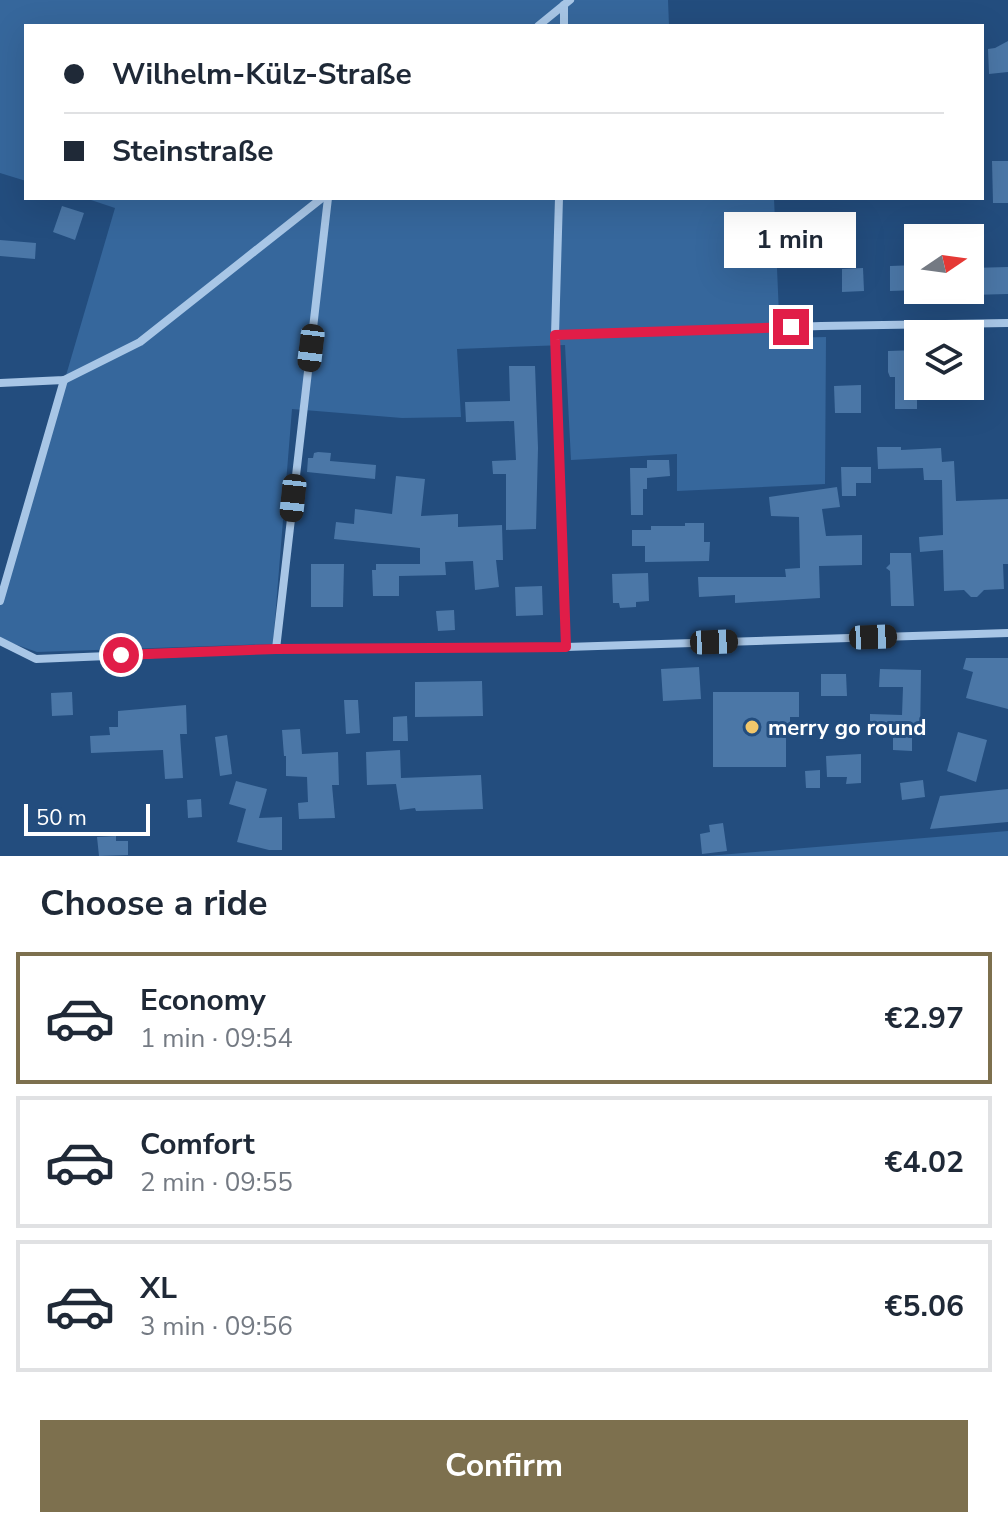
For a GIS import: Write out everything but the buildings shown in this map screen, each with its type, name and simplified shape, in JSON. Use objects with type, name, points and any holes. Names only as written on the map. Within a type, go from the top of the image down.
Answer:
[{"type":"street","points":[[540,24],[567,2]]},
{"type":"street","points":[[564,24],[567,2]]},
{"type":"street","points":[[0,383],[64,380],[140,342],[322,200]]},
{"type":"street","points":[[276,649],[325,200]]},
{"type":"street","points":[[559,200],[555,335],[566,647]]},
{"type":"street","points":[[555,335],[1008,323]]},
{"type":"street","points":[[0,601],[64,380]]},
{"type":"street","points":[[0,641],[36,659],[276,649],[566,647],[1008,633]]},
{"type":"shaded area","points":[[0,0],[668,0],[669,24],[24,24],[24,180],[0,173]]},
{"type":"shaded area","points":[[91,200],[774,200],[780,338],[826,337],[825,484],[677,491],[677,454],[571,460],[565,345],[457,349],[461,417],[402,418],[292,409],[273,644],[37,652],[0,639],[0,601],[115,208]]},
{"type":"shaded area","points":[[1008,831],[1008,856],[707,856]]},
{"type":"place","name":"merry go round","points":[[752,727]]},
{"type":"route","points":[[121,655],[276,649],[566,647],[555,335],[791,327]]}]
